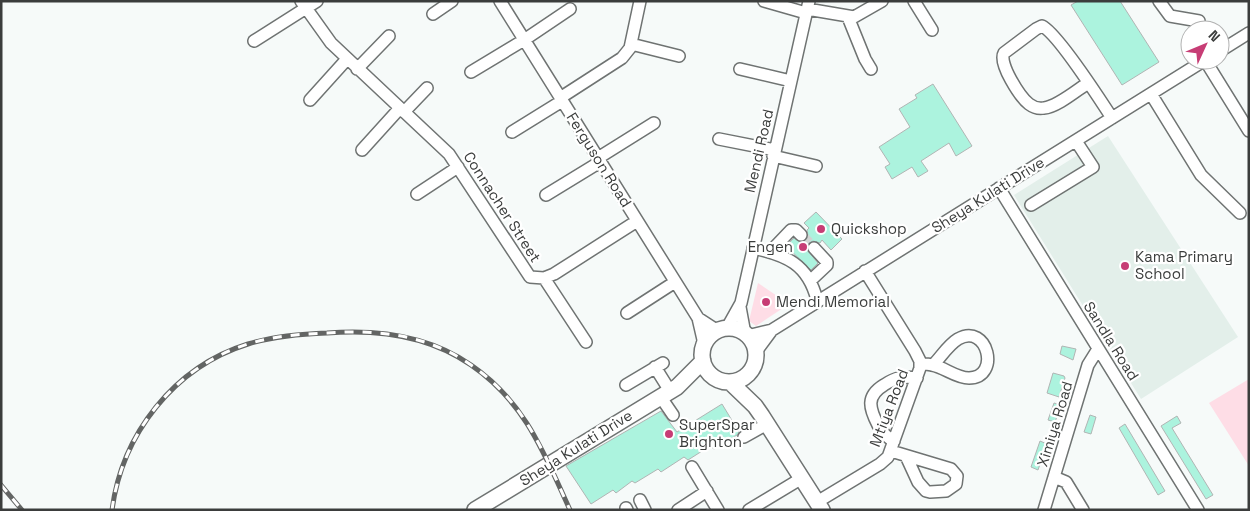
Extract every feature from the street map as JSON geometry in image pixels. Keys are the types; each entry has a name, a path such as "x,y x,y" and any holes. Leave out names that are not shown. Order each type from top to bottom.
{"main road":[{"path":"725,381 741,379 749,373 754,365 756,353 754,345 740,331 723,329 710,336 704,344 702,354 708,372 725,381 755,406 820,506"},
{"name":"Sheya Kulati Drive","path":"475,510 669,391 703,361"},
{"path":"749,373 755,406"},
{"name":"Sheya Kulati Drive","path":"669,391 706,379 725,381"}],"street":[{"path":"254,41 303,5 317,1"},
{"path":"433,14 452,1"},
{"name":"Ferguson Road","path":"500,1 698,318 704,344"},
{"path":"512,132 627,54 631,44 640,1"},
{"path":"764,1 848,17 859,15 882,1"},
{"path":"914,1 932,30"},
{"path":"1158,1 1170,16 1193,20"},
{"name":"Connacher Street","path":"303,5 331,43 449,154 530,277 544,278 554,274 637,221"},
{"name":"Mendi Road","path":"746,335 740,308 807,8"},
{"path":"471,72 570,9"},
{"path":"848,17 871,69"},
{"path":"1088,83 1055,104 1042,109 1037,108 1027,102 1010,77 1003,63 1002,56 1036,29 1042,26 1046,28 1059,43 1088,83 1112,118"},
{"path":"1230,45 1249,33"},
{"path":"358,69 388,36"},
{"path":"631,44 679,56"},
{"path":"310,100 347,59"},
{"path":"740,69 791,81"},
{"name":"Sheya Kulati Drive","path":"756,353 772,330 817,300 1189,70"},
{"path":"1212,70 1245,117 1249,131"},
{"path":"362,150 427,88"},
{"path":"1151,94 1202,175 1240,212"},
{"path":"546,194 654,123"},
{"path":"719,139 816,166"},
{"path":"1032,205 1093,167 1076,141"},
{"path":"417,194 458,167"},
{"name":"Sandla Road","path":"999,188 1198,510"},
{"path":"770,252 791,230 796,230 802,235"},
{"path":"753,248 787,258 794,263 810,281 817,300"},
{"path":"810,281 827,265 827,262 814,248"},
{"name":"Mtiya Road","path":"820,506 888,457 921,364 915,351 865,272"},
{"path":"544,278 586,342"},
{"path":"627,313 676,282"},
{"name":"Mendi Road","path":"723,329 740,308"},
{"name":"Ferguson Road","path":"698,318 723,329"},
{"name":"Sheya Kulati Drive","path":"746,335 772,330"},
{"path":"921,364 933,365 971,378 978,376 984,369 988,359 987,349 980,340 974,337 961,338 955,341 933,365"},
{"name":"Ximiya Road","path":"1044,510 1088,365 1098,349"},
{"path":"626,385 659,365 669,391 673,415"},
{"path":"906,456 893,446 883,433 872,412 872,398 876,390 898,377 917,378"},
{"path":"744,438 767,424"},
{"path":"692,467 718,510"},
{"path":"1054,476 1066,482 1082,510"},
{"path":"749,510 802,478"},
{"path":"678,510 707,491"}],"shaded area":[{"name":"Kama Primary School","path":"1108,136 1238,337 1141,399 1014,195"},
{"path":"758,283 789,304 756,326 749,321"},
{"path":"1249,379 1249,466 1209,403"}],"building":[{"path":"1078,1 1120,1 1159,62 1122,85 1071,5"},
{"path":"933,84 972,146 956,156 949,143 921,161 928,171 918,177 912,167 892,179 885,167 890,164 879,147 910,127 899,109 917,98 915,95"},
{"path":"816,212 842,239 831,250 822,240 820,243 813,241 809,243 807,250 818,263 811,270 786,246 794,238 800,242 807,240 807,230 809,228 804,223"},
{"path":"1062,346 1076,349 1073,360 1060,354"},
{"path":"1053,373 1065,378 1059,397 1047,393"},
{"path":"1054,403 1061,405 1055,422 1048,420"},
{"path":"722,404 739,432 737,435 714,449 710,446 688,460 684,457 661,472 658,469 635,483 632,481 616,493 613,490 591,504 566,466 661,411 677,432"},
{"path":"1090,415 1096,417 1091,434 1084,432"},
{"path":"1177,416 1181,423 1172,428 1213,495 1206,499 1161,426"},
{"path":"1125,424 1165,491 1158,495 1119,428"},
{"path":"1040,441 1047,444 1038,470 1031,467"}],"tunnel":[{"path":"801,235 814,248"}],"railway":[{"path":"112,510 118,482 127,455 140,430 156,407 175,387 197,369 221,355 258,341 277,337 346,332 384,333 420,341 455,355 490,380 506,395 531,430 570,510"},
{"path":"1,485 22,510"}],"place":[{"name":"Quickshop","path":"821,229"},
{"name":"Engen","path":"803,247"},
{"name":"Kama Primary School","path":"1125,266"},
{"name":"Mendi Memorial","path":"766,302"},
{"name":"SuperSpar Brighton","path":"669,434"}]}
